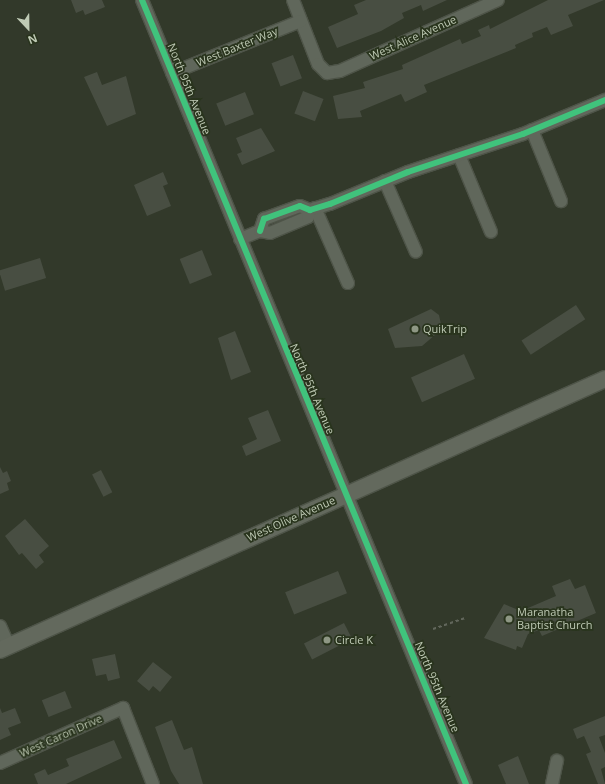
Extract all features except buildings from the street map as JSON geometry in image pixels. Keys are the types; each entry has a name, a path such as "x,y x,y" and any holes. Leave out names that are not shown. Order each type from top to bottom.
{"main road":[{"name":"West Olive Avenue","path":"4,648 605,378"}],"street":[{"name":"North 95th Avenue","path":"142,0 466,784"},
{"path":"293,0 301,21"},
{"name":"West Alice Avenue","path":"301,21 318,64 327,73 340,71 498,0"},
{"name":"West Baxter Way","path":"172,73 301,21"},
{"path":"240,239 260,231 270,233 308,217 313,209 385,181 532,130 605,100"},
{"path":"532,130 561,201"},
{"path":"459,155 491,232"},
{"path":"385,181 416,252"},
{"path":"313,209 348,282"},
{"path":"0,626 4,648"},
{"name":"West Caron Drive","path":"0,763 122,708 153,784"},
{"path":"552,784 557,760"}],"path":[{"path":"433,629 465,618"}],"cycle path":[{"path":"142,0 466,784"},
{"path":"260,231 264,219 300,206 310,210 330,204 408,172 523,134 605,100"}],"place":[{"name":"QuikTrip","path":"415,329"},
{"name":"Maranatha Baptist Church","path":"509,619"},
{"name":"Circle K","path":"327,640"}]}
